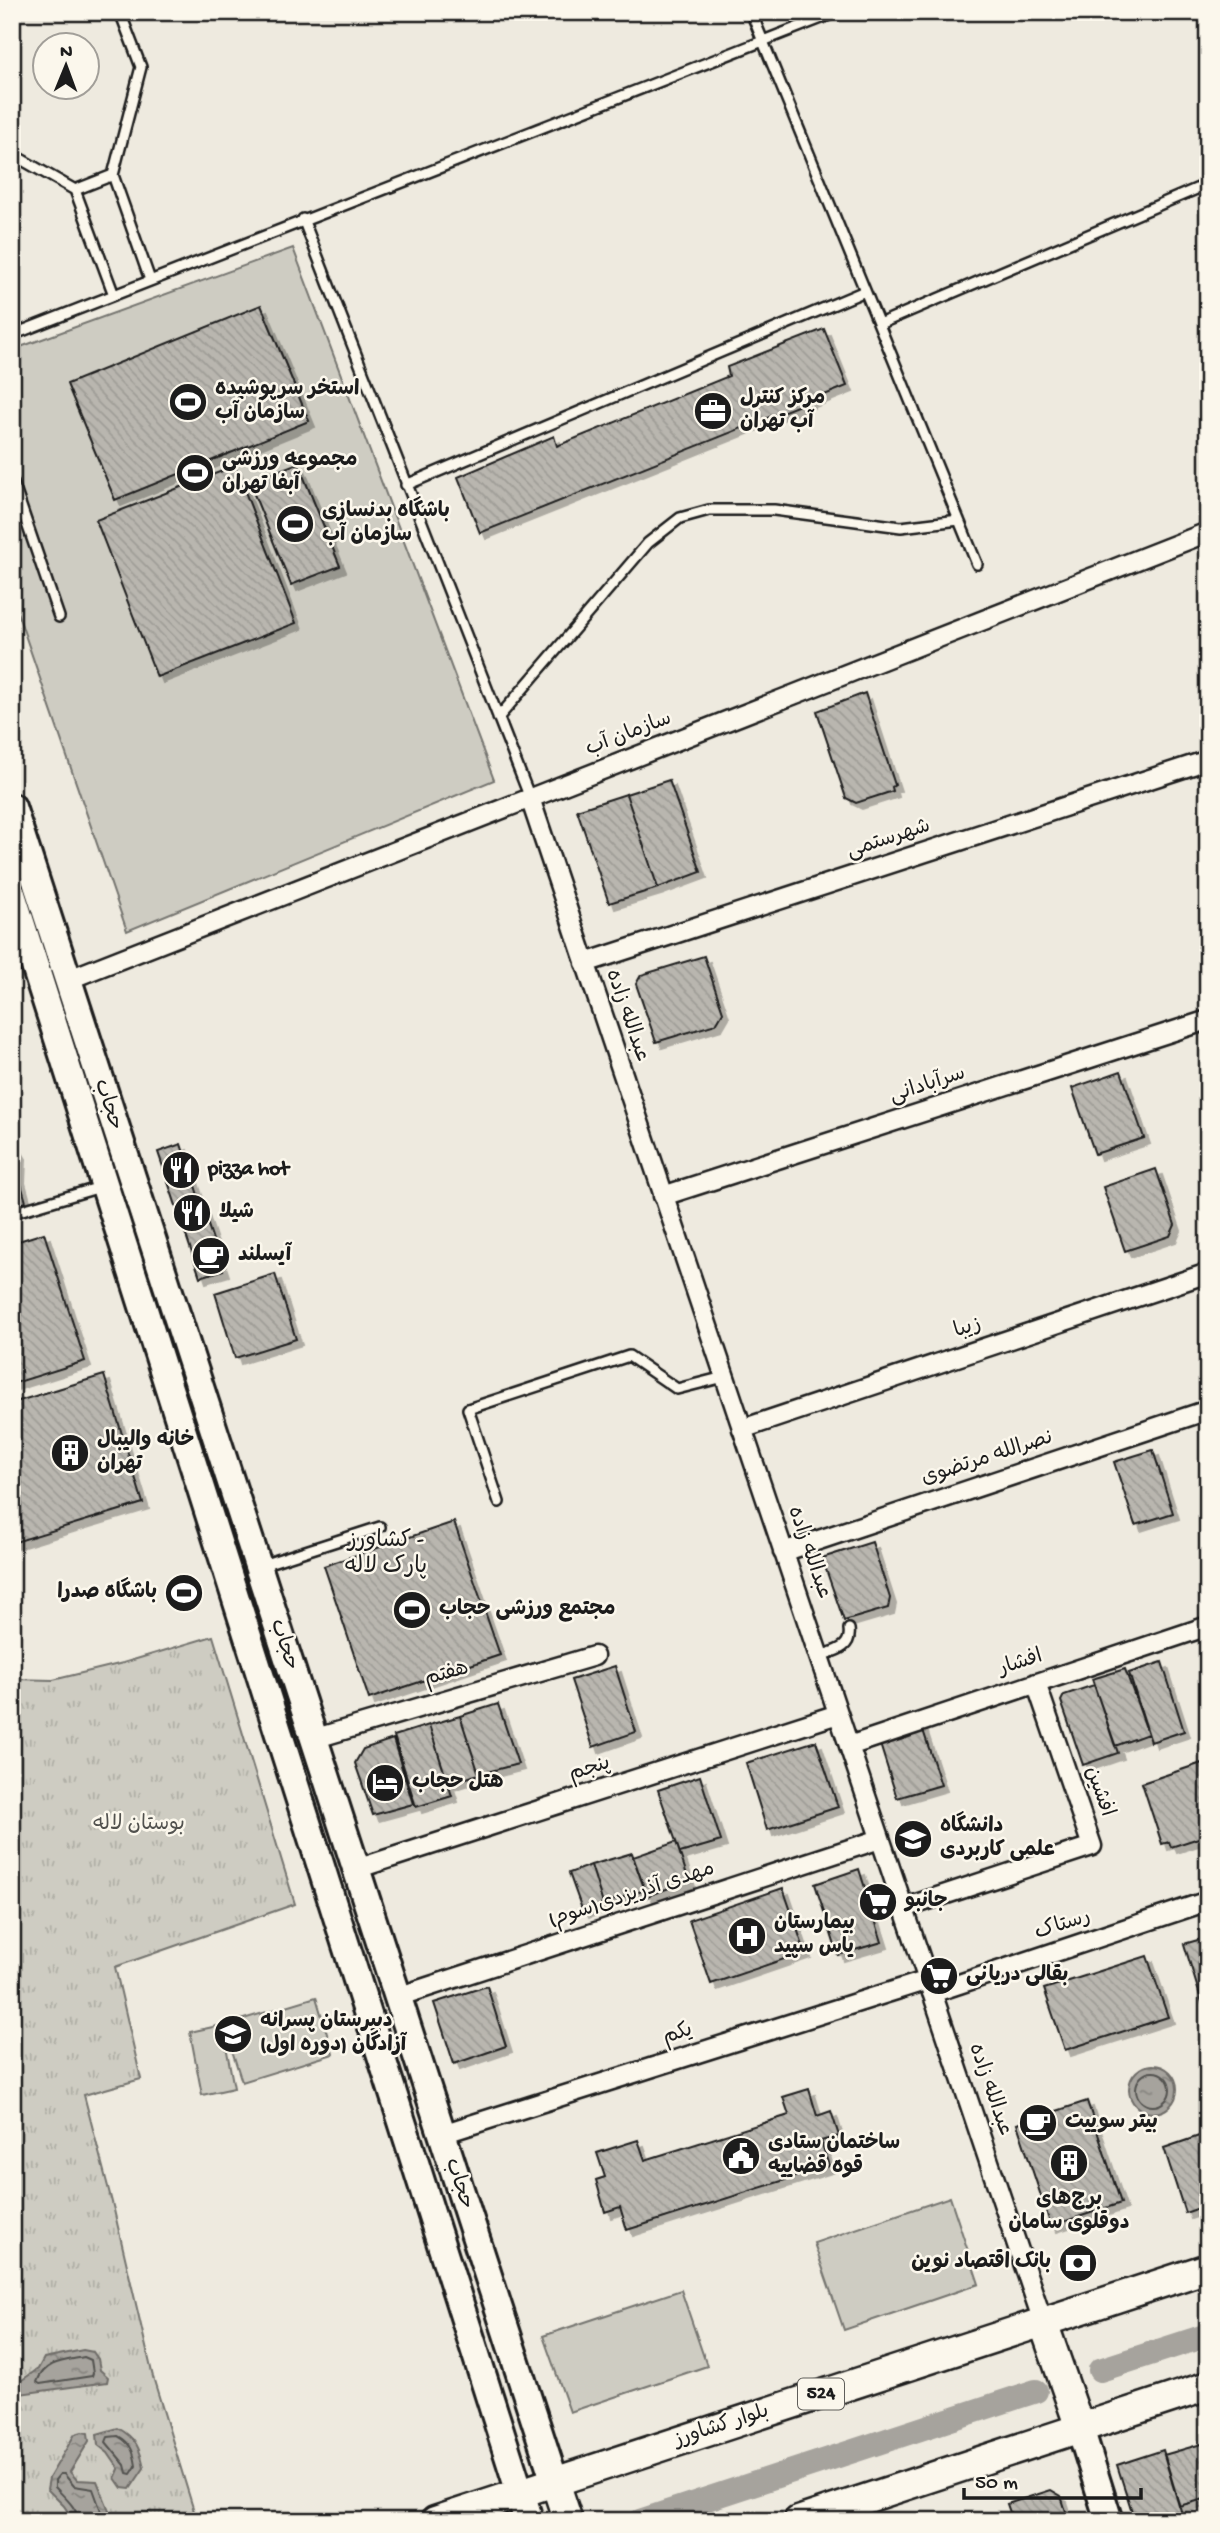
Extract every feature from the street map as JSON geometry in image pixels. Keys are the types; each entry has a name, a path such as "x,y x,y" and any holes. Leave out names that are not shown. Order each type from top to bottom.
{"main road":[{"name":"حجاب","path":"12,807 105,1185 520,2493"},
{"name":"حجاب","path":"12,894 23,961 55,984 257,1566 555,2482"},
{"path":"262,1680 291,1670"},
{"path":"366,2008 397,1997"},
{"path":"410,2145 442,2134"},
{"name":"بلوار کشاورز","path":"435,2521 1208,2268"},
{"path":"1043,2322 1109,2521"},
{"path":"473,2345 507,2335"},
{"path":"798,2521 1208,2386"},
{"path":"555,2482 568,2521"},
{"path":"520,2493 529,2521"}],"street":[{"name":"سازمان آب","path":"55,984 1208,532"},
{"name":"شهرستمی","path":"585,963 1208,760"},
{"name":"عبدالله زاده","path":"530,798 1043,2322"},
{"name":"سرآبادانی","path":"663,1196 1208,1020"},
{"name":"زیبا","path":"742,1429 1208,1273"},
{"name":"نصرالله مرتضوی","path":"783,1552 1208,1410"},
{"name":"افشار","path":"849,1746 1208,1626"},
{"name":"هفتم","path":"313,1738 594,1656"},
{"name":"افشین","path":"904,1908 1092,1846 1036,1683"},
{"name":"پنجم","path":"356,1869 838,1714"},
{"name":"مهدی آذریزدی(سوم)","path":"397,1997 880,1839"},
{"name":"رستاک","path":"930,1986 1208,1901"},
{"name":"یکم","path":"442,2134 930,1986"}],"lane":[{"path":"120,12 141,67 113,175 150,280"},
{"path":"751,12 976,564"},
{"path":"12,335 837,12"},
{"path":"12,154 75,190 114,295"},
{"path":"75,190 113,175"},
{"path":"878,324 1208,184"},
{"path":"303,219 530,798"},
{"path":"406,485 865,291"},
{"path":"12,480 59,617"},
{"path":"498,718 648,542 680,518 709,510 774,510 901,527 959,520"},
{"path":"12,1213 105,1185"},
{"path":"499,1502 468,1409 629,1356 677,1389 724,1377"},
{"path":"257,1566 380,1527"},
{"path":"819,1656 844,1647 849,1641 849,1629"}],"green space":[{"name":"مجموعه ورزشی آبفا تهران","path":"293,248 494,780 127,931 12,597 12,350"},
{"name":"بوستان لاله","path":"213,1636 295,1904 115,1967 141,2079 84,2095 153,2377 197,2521 12,2521 12,1679 53,1680 123,1663"},
{"path":"316,1997 333,2054 242,2082 224,2025"},
{"path":"222,2025 234,2088 202,2095 190,2032"},
{"path":"950,2197 979,2284 844,2330 814,2243"},
{"path":"681,2290 707,2366 570,2412 543,2336"}],"water":[{"path":"1153,2065 1170,2072 1177,2089 1170,2106 1153,2113 1136,2106 1129,2089 1136,2072"},
{"path":"83,2350 93,2352 98,2359 100,2370 108,2377 107,2382 20,2394 16,2384 38,2369 44,2358"},
{"path":"118,2428 136,2444 144,2468 130,2489 122,2488 115,2478 119,2469 108,2453 98,2445 97,2434"},
{"path":"88,2433 89,2441 70,2472 77,2480 97,2481 109,2510 107,2521 74,2521 47,2489 49,2478 75,2434"}],"building":[{"name":"استخر سرپوشیده سازمان آب","path":"261,305 309,421 115,500 67,384"},
{"name":"مرکز کنترل آب تهران","path":"824,329 847,386 480,533 458,477 554,436 557,446 729,376 727,367"},
{"name":"باشگاه بدنسازی سازمان آب","path":"298,463 340,566 291,585 249,482"},
{"path":"235,466 296,623 157,677 96,520"},
{"path":"865,693 895,785 892,787 893,791 856,803 846,798 817,711"},
{"path":"669,780 701,872 658,888 626,794"},
{"path":"626,794 658,888 609,903 577,810"},
{"path":"704,956 723,1012 716,1024 656,1042 636,984 641,975"},
{"path":"1121,1071 1144,1138 1095,1154 1072,1088"},
{"path":"12,1140 20,1153 19,1177 26,1202 12,1207"},
{"path":"181,1144 223,1270 200,1277 158,1152"},
{"path":"1156,1169 1175,1225 1170,1236 1125,1251 1103,1187"},
{"path":"44,1233 85,1361 12,1384 12,1243"},
{"path":"275,1274 296,1339 235,1358 215,1293"},
{"name":"خانه والیبال تهران","path":"104,1375 143,1503 12,1543 12,1403"},
{"path":"1153,1450 1173,1513 1135,1525 1114,1462"},
{"name":"مجتمع ورزشی حجاب","path":"454,1522 500,1655 369,1699 324,1566"},
{"path":"872,1542 890,1598 888,1608 844,1621 822,1558"},
{"path":"1162,1662 1184,1731 1151,1742 1129,1673"},
{"path":"615,1666 636,1732 593,1747 571,1680"},
{"path":"1125,1669 1148,1734 1115,1746 1092,1679"},
{"path":"1094,1685 1118,1753 1083,1765 1061,1701 1064,1695"},
{"path":"498,1704 518,1764 479,1774 460,1716"},
{"path":"460,1716 479,1774 448,1784 429,1725"},
{"path":"429,1725 452,1796 416,1807 394,1736"},
{"path":"922,1727 941,1785 897,1798 879,1741"},
{"name":"هتل حجاب","path":"393,1739 413,1804 373,1815 355,1763 363,1749"},
{"path":"816,1741 838,1807 767,1830 746,1763"},
{"path":"1208,1761 1208,1835 1171,1847 1169,1842 1162,1844 1142,1783"},
{"path":"700,1776 721,1841 680,1853 658,1790"},
{"path":"676,1842 689,1881 647,1896 633,1857"},
{"path":"632,1853 645,1890 603,1904 591,1865"},
{"path":"591,1865 603,1904 583,1912 569,1873"},
{"path":"859,1869 882,1942 838,1955 815,1884"},
{"name":"بیمارستان یاس سپید","path":"783,1888 805,1952 711,1984 689,1920"},
{"path":"1208,1937 1208,2011 1205,2012 1184,1944"},
{"path":"1147,1956 1168,2017 1065,2050 1044,1989"},
{"path":"487,1986 506,2046 454,2064 434,2003"},
{"name":"ساختمان ستادی قوه قضاییه","path":"809,2089 817,2116 831,2111 839,2136 821,2141 829,2166 627,2230 620,2207 605,2212 596,2180 605,2177 597,2153 638,2140 645,2160 789,2115 783,2097"},
{"name":"برج‌های دوقلوی سامان","path":"1087,2101 1121,2203 1051,2226 1017,2124"},
{"path":"1208,2133 1208,2205 1185,2213 1164,2148"},
{"path":"1208,2442 1208,2498 1179,2506 1164,2455"},
{"path":"1163,2450 1184,2521 1135,2521 1117,2465"},
{"path":"1051,2490 1061,2496 1069,2521 1013,2521 1007,2504"}],"waterway":[{"path":"1100,2370 1208,2335"},
{"path":"640,2521 1036,2391"}],"place":[{"name":"استخر سرپوشیده سازمان آب","path":"188,402"},
{"name":"مرکز کنترل آب تهران","path":"713,411"},
{"name":"مجموعه ورزشی آبفا تهران","path":"195,473"},
{"name":"باشگاه بدنسازی سازمان آب","path":"295,524"},
{"name":"pizza hot","path":"181,1170"},
{"name":"شیلا","path":"192,1213"},
{"name":"آیسلند","path":"211,1256"},
{"name":"خانه والیبال تهران","path":"70,1453"},
{"name":"باشگاه صدرا","path":"184,1593"},
{"name":"مجتمع ورزشی حجاب","path":"412,1610"},
{"name":"هتل حجاب","path":"385,1783"},
{"name":"دانشگاه علمی کاربردی","path":"913,1839"},
{"name":"جانبو","path":"878,1902"},
{"name":"بیمارستان یاس سپید","path":"747,1936"},
{"name":"بقالی دریانی","path":"939,1976"},
{"name":"دبيرستان پسرانه آزادگان (دوره اول)","path":"233,2034"},
{"name":"بیتر سوییت","path":"1038,2123"},
{"name":"ساختمان ستادی قوه قضاییه","path":"741,2156"},
{"name":"برج‌های دوقلوی سامان","path":"1069,2163"},
{"name":"بانک اقتصاد نوین","path":"1078,2263"}],"district":[{"name":"کشاورز - پارک لاله","path":"386,1554"}]}
